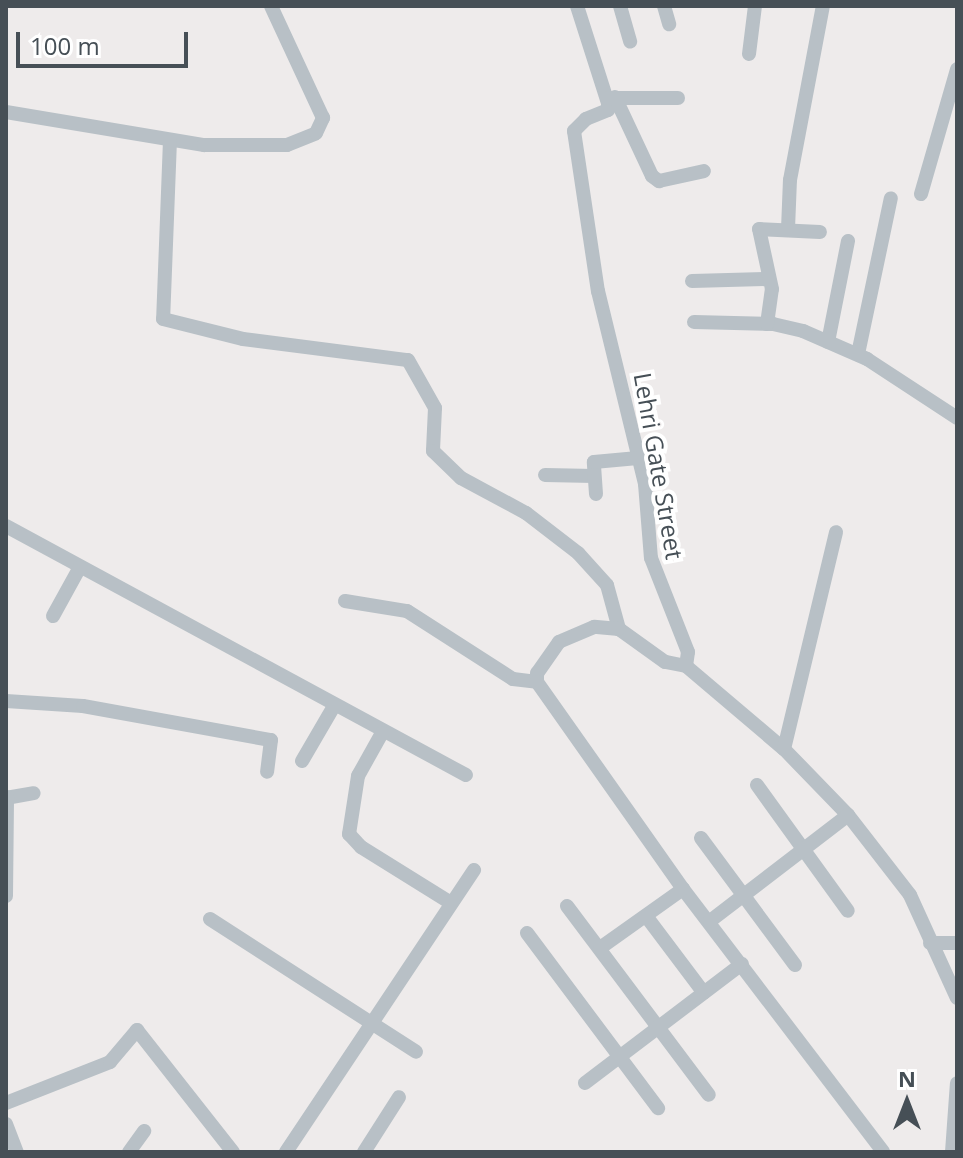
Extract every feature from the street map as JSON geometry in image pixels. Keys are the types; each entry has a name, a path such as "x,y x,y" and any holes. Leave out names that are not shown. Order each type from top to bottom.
{"street":[{"path":"6,112 170,140 274,149 316,133 322,124 321,112 271,6"},
{"path":"577,6 611,98 652,176 659,181 704,171"},
{"path":"620,6 630,42"},
{"path":"664,6 669,24"},
{"path":"749,54 755,6"},
{"path":"788,229 790,180 823,6"},
{"path":"921,194 957,69"},
{"path":"611,98 678,98"},
{"name":"Lehri Gate Street","path":"611,98 608,110 586,119 574,131 598,291 638,458 651,558 688,652 686,666"},
{"path":"170,140 163,319 243,339 408,360 435,408 433,451 461,478 526,513 578,553 607,585 619,629"},
{"path":"858,354 891,198"},
{"path":"767,324 769,279 759,229 820,232"},
{"path":"828,342 848,241"},
{"path":"692,281 769,279"},
{"path":"694,322 767,324 828,342 858,354 957,418"},
{"path":"596,494 594,462 638,458"},
{"path":"545,475 594,476"},
{"path":"6,526 382,733 466,775"},
{"path":"784,749 836,532"},
{"path":"53,616 80,567"},
{"path":"345,601 407,611 513,679 537,682 683,889 883,1152"},
{"path":"537,682 545,658 572,633 594,627 619,629 665,662 686,666 784,749 848,815 910,895 957,998"},
{"path":"6,701 83,706 271,740 267,772"},
{"path":"302,761 334,706"},
{"path":"382,733 358,776 349,834 361,847 451,903"},
{"path":"757,785 848,911"},
{"path":"6,896 6,798 34,793"},
{"path":"710,921 848,815"},
{"path":"701,838 795,965"},
{"path":"286,1152 369,1022 474,870"},
{"path":"600,948 683,889"},
{"path":"567,906 709,1095"},
{"path":"646,916 704,993"},
{"path":"210,919 416,1052"},
{"path":"527,933 658,1108"},
{"path":"930,943 957,943"},
{"path":"585,1083 742,964"},
{"path":"6,1103 110,1062 137,1030 233,1152"},
{"path":"952,1152 957,1083"},
{"path":"364,1152 399,1097"},
{"path":"6,1124 16,1152"},
{"path":"129,1152 144,1131"},
{"path":"6,1145 16,1152"}]}
